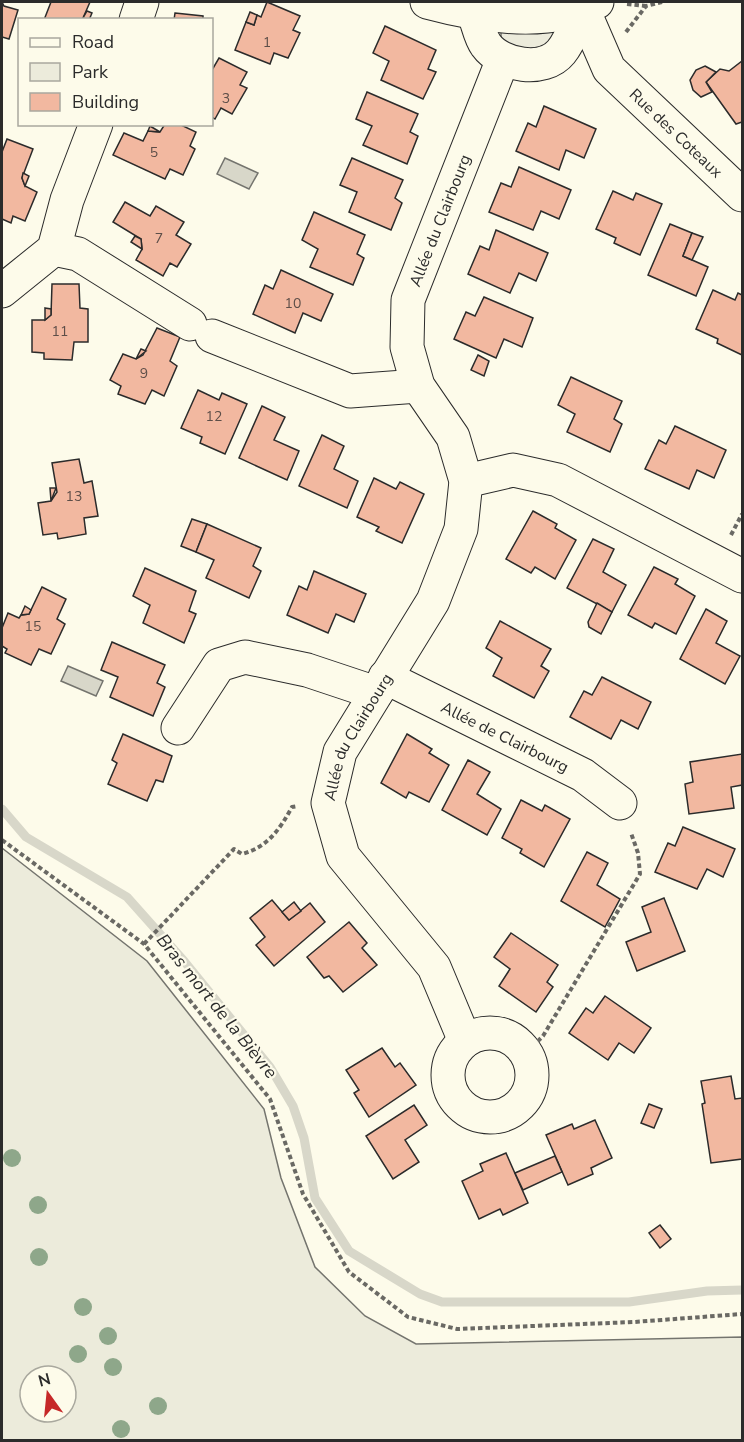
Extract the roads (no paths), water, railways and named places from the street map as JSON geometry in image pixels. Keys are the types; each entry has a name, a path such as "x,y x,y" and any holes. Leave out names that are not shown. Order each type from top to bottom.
{"street":[{"path":"137,18 142,2"},
{"path":"427,2 487,8 533,16 581,4"},
{"path":"547,62 561,53 581,4"},
{"name":"Rue des Coteaux","path":"581,4 609,69 742,195"},
{"path":"487,8 486,46 504,59 523,65 547,62 609,69"},
{"name":"Allée du Clairbourg","path":"465,1041 434,967 343,856 328,802 340,752 433,601 461,529 466,481 453,437 418,387 407,347 408,300 504,59"},
{"path":"2,291 54,249 67,200 95,126"},
{"path":"54,249 78,254 201,330 350,391 418,387"},
{"path":"466,481 513,470 558,480 742,576"},
{"name":"Allée de Clairbourg","path":"178,728 219,665 245,657 380,685 583,774 620,803"},
{"path":"480,1033 499,1033 513,1039 526,1052 533,1071 531,1087 522,1104 506,1115 490,1119 472,1114 456,1102 447,1080 452,1057 465,1041 480,1033"}],"waterway":[{"name":"Bras mort de la Bièvre","path":"2,809 26,837 127,897 184,961 270,1067 293,1106 304,1138 315,1198 349,1251 420,1294 442,1302 629,1302 707,1291 742,1290"}]}
